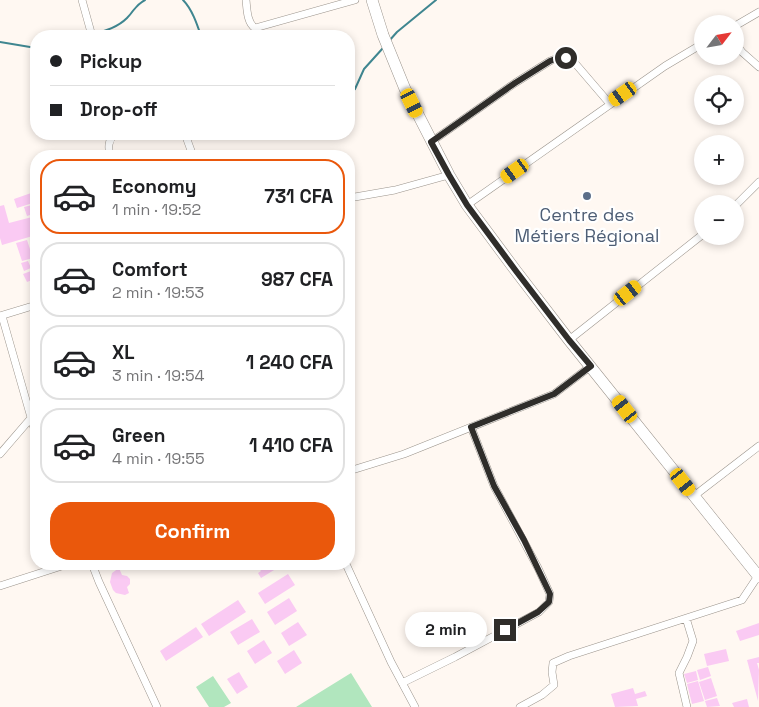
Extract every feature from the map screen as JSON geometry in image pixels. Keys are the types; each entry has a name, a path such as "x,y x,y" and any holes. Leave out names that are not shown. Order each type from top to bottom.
{"main road":[{"path":"372,0 383,35 405,89 431,142 467,205 569,340 759,577"}],"street":[{"path":"82,0 90,30"},
{"path":"246,0 250,22 256,28 355,0"},
{"path":"744,21 759,12"},
{"path":"744,23 749,18"},
{"path":"467,205 665,66 694,49"},
{"path":"744,54 759,67"},
{"path":"431,142 515,83 558,58 566,58 574,62 610,104"},
{"path":"355,197 395,190 449,175"},
{"path":"744,197 759,182"},
{"path":"569,340 694,241"},
{"path":"30,307 1,316 30,411"},
{"path":"355,469 404,454 554,394 591,366"},
{"path":"0,454 30,420"},
{"path":"402,683 538,612 549,602 550,594 494,486 471,427"},
{"path":"694,496 759,446"},
{"path":"0,586 49,570"},
{"path":"94,570 157,707"},
{"path":"349,570 391,662 415,707"},
{"path":"520,707 554,686 553,663 569,656 742,600 759,577"},
{"path":"686,618 693,641 679,673 687,707"}],"green space":[{"path":"351,673 372,707 296,707"},
{"path":"213,676 231,703 224,707 209,707 196,687"}],"building":[{"path":"30,193 30,204 17,208 14,199"},
{"path":"4,205 9,223 30,218 30,237 2,245 0,238 0,206"},
{"path":"30,206 30,215 27,216 24,207"},
{"path":"27,240 30,249 30,259 22,261 16,243"},
{"path":"28,261 30,268 24,271 21,263"},
{"path":"30,271 30,281 27,282 23,274"},
{"path":"120,570 122,575 130,579 130,584 127,587 129,593 125,595 116,593 113,590 110,582 112,573"},
{"path":"274,570 261,578 258,573"},
{"path":"288,574 295,585 265,604 258,593"},
{"path":"289,598 297,611 275,625 267,612"},
{"path":"238,600 246,612 209,636 201,624"},
{"path":"252,619 260,632 238,645 230,632"},
{"path":"298,622 307,635 289,646 281,633"},
{"path":"759,623 759,635 740,641 736,631"},
{"path":"196,627 203,637 166,661 160,651"},
{"path":"264,640 272,653 255,664 247,651"},
{"path":"726,649 729,661 707,666 704,654"},
{"path":"294,650 302,663 285,674 277,661"},
{"path":"759,657 759,663 757,663 759,670 758,701 747,660"},
{"path":"708,667 711,676 700,680 697,670"},
{"path":"696,671 698,680 687,683 684,674"},
{"path":"239,672 248,687 237,694 227,679"},
{"path":"711,678 717,696 705,700 699,682"},
{"path":"698,681 704,701 692,704 687,684"},
{"path":"633,688 635,694 645,691 647,696 636,699 638,706 615,707 611,694"},
{"path":"717,698 720,706 707,707 705,701"},
{"path":"747,699 749,707 734,707 732,703"}],"waterway":[{"path":"107,30 120,24 145,0"},
{"path":"183,0 192,12 199,30"},
{"path":"389,41 397,32 436,0"},
{"path":"0,42 30,47"},
{"path":"355,89 364,69 383,48"}],"place":[{"name":"Centre des Métiers Régional","path":"587,196"}],"route":[{"path":"505,630 538,612 549,602 550,594 524,540 494,486 471,427 554,394 591,366 569,340 467,205 431,142 515,83 550,61 566,58"}]}
